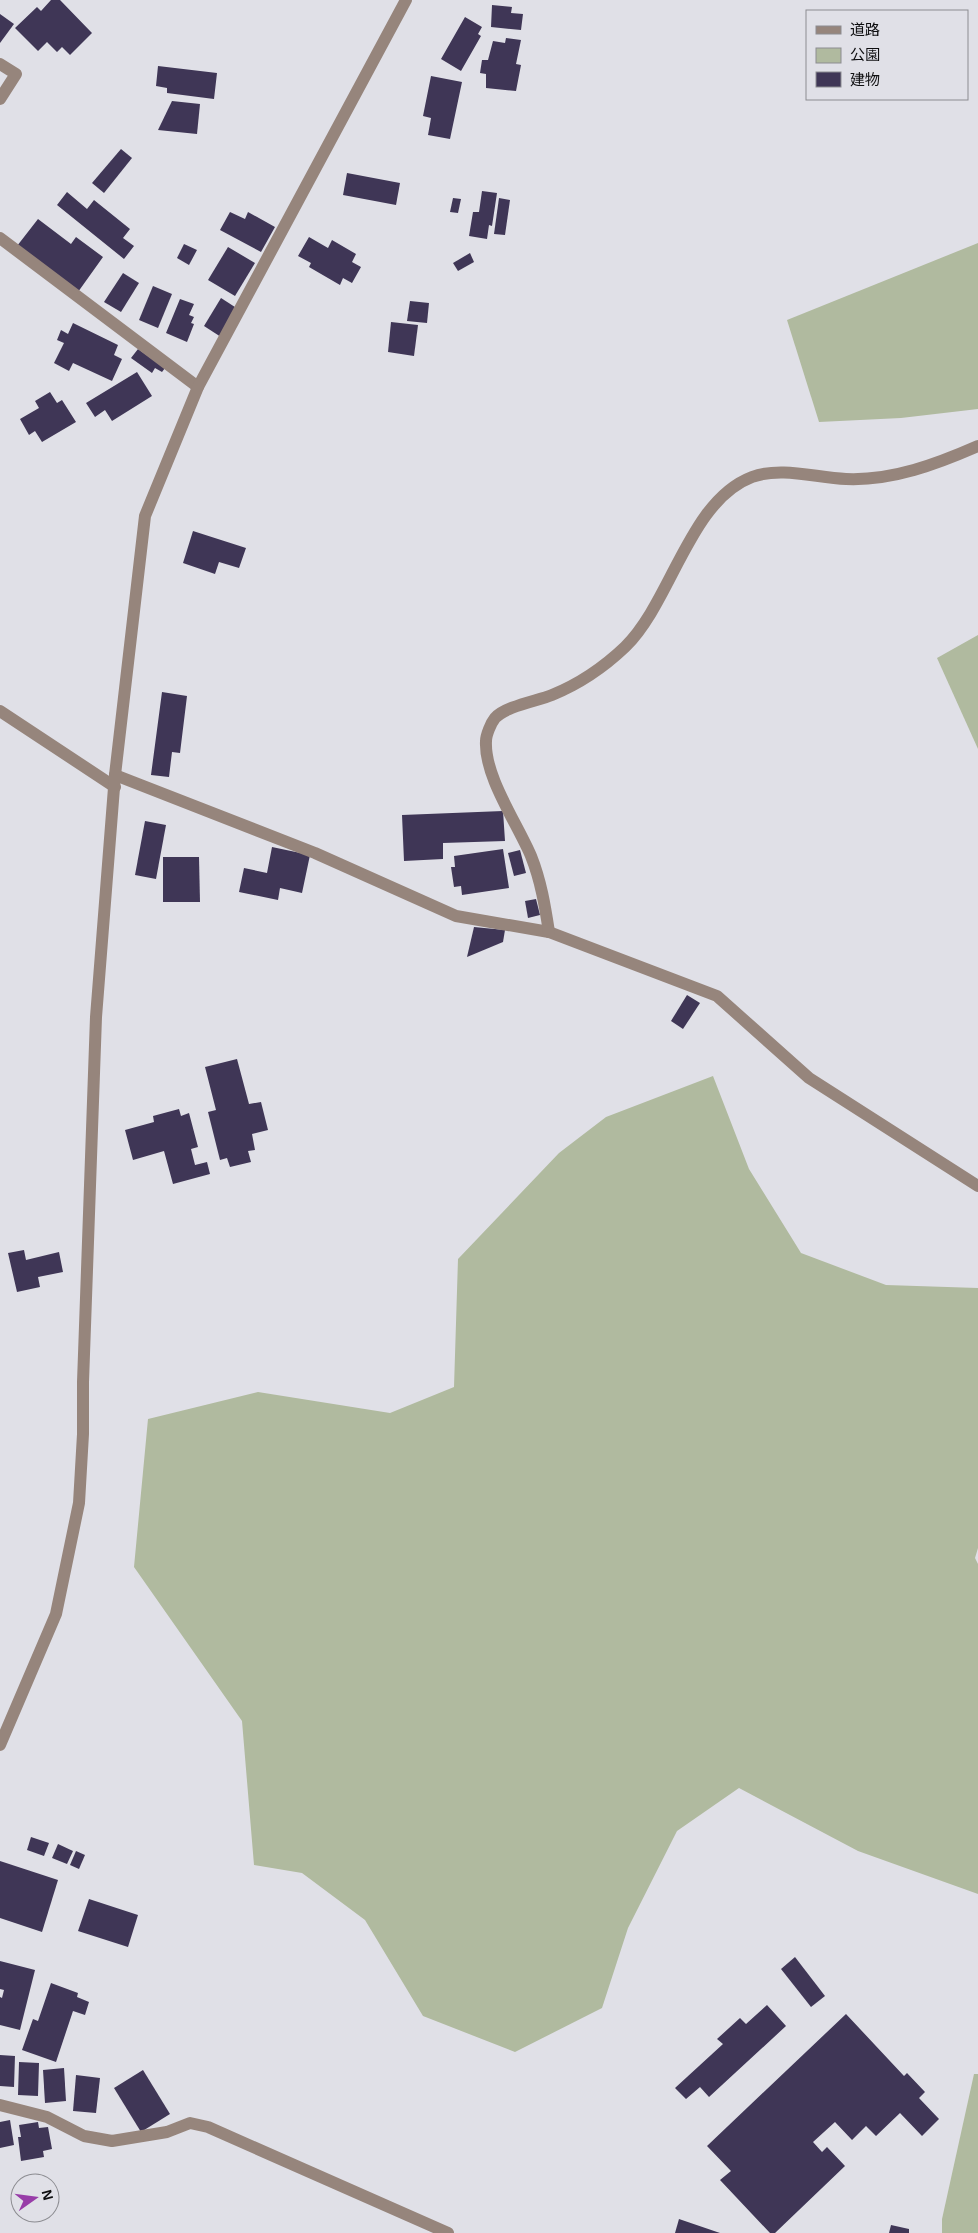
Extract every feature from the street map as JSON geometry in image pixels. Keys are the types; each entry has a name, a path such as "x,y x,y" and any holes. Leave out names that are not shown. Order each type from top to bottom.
{"street":[{"path":"0,1745 56,1614 79,1504 83,1434 83,1382 96,1017 115,781 145,516 198,387 406,0"},
{"path":"0,64 16,74 0,99"},
{"path":"0,238 198,387"},
{"path":"549,932 542,891 531,858 491,776 486,739 496,718 514,708 553,694 593,673 625,646 647,620 705,516 728,490 753,477 785,472 847,479 873,478 936,464 978,446"},
{"path":"0,711 115,781 315,852 456,916 549,932 717,996 809,1078 978,1186"},
{"path":"0,2104 47,2117 84,2136 112,2140 167,2132 190,2123 208,2127 448,2233"}],"green space":[{"path":"978,243 978,409 901,418 819,422 787,320"},
{"path":"978,635 978,749 937,658"},
{"path":"713,1076 749,1169 801,1253 886,1285 978,1288 978,1548 975,1558 978,1564 978,1894 858,1851 739,1788 677,1831 628,1928 602,2008 515,2052 423,2016 365,1920 302,1873 254,1865 242,1721 134,1567 148,1419 258,1392 390,1413 454,1387 458,1259 559,1153 606,1117"},
{"path":"974,2074 978,2074 978,2233 942,2233 942,2219"}],"building":[{"path":"51,0 60,0 92,33 70,55 62,47 57,52 47,42 38,51 15,28 37,7 41,11"},
{"path":"492,5 512,7 511,13 523,14 521,30 491,27"},
{"path":"0,14 14,24 0,43"},
{"path":"465,17 482,27 478,34 481,36 461,71 441,59"},
{"path":"506,38 521,40 516,64 521,65 516,91 486,88 486,74 480,73 482,60 488,60 493,41 505,43"},
{"path":"158,66 217,73 214,99 167,93 167,88 156,86"},
{"path":"431,76 462,82 450,139 428,135 431,118 423,116"},
{"path":"172,101 200,104 197,134 158,130"},
{"path":"121,149 132,158 104,193 92,183"},
{"path":"347,173 400,183 396,205 343,195"},
{"path":"482,191 497,193 492,226 489,225 487,239 469,236 473,212 479,212"},
{"path":"67,192 87,209 94,200 130,229 123,238 134,246 124,259 57,205"},
{"path":"453,198 461,199 458,213 450,212"},
{"path":"499,198 510,200 505,235 494,234"},
{"path":"230,212 245,219 248,212 275,227 261,252 220,230"},
{"path":"38,219 71,244 76,237 103,257 78,292 17,246"},
{"path":"309,237 328,248 332,240 356,254 352,262 361,267 352,283 343,278 340,285 309,267 311,263 298,256"},
{"path":"184,244 197,250 189,265 177,258"},
{"path":"228,247 255,263 235,296 208,280"},
{"path":"470,253 474,262 458,271 453,263"},
{"path":"123,273 139,283 121,312 104,302"},
{"path":"153,286 172,294 158,328 139,320"},
{"path":"221,298 238,309 221,337 204,326"},
{"path":"180,299 194,304 189,315 194,317 191,323 194,324 187,342 166,333"},
{"path":"410,301 429,303 427,323 407,321"},
{"path":"391,322 418,325 414,356 388,352"},
{"path":"73,323 118,345 114,355 122,359 112,381 73,363 69,371 54,363 64,343 57,340 61,330 68,334"},
{"path":"138,349 165,368 162,372 155,368 152,373 131,358"},
{"path":"137,372 152,396 112,421 105,410 95,417 86,403"},
{"path":"50,392 57,403 62,400 76,422 42,442 35,431 29,435 20,419 39,408 35,401"},
{"path":"193,531 246,548 239,568 219,562 215,574 183,563"},
{"path":"162,692 187,696 180,753 172,752 169,777 151,775"},
{"path":"503,811 505,841 443,843 443,859 404,861 402,815"},
{"path":"145,821 166,825 156,879 135,875"},
{"path":"272,847 310,855 302,893 280,888 278,900 239,892 244,868 267,873"},
{"path":"503,849 509,888 462,895 461,886 454,887 451,867 455,867 454,856"},
{"path":"520,850 526,873 514,876 508,853"},
{"path":"163,857 199,857 200,902 163,902"},
{"path":"536,899 540,915 528,918 525,901"},
{"path":"474,927 505,930 503,942 467,957"},
{"path":"687,995 700,1003 683,1029 671,1021"},
{"path":"237,1059 249,1104 261,1102 268,1130 252,1134 255,1150 248,1151 251,1162 230,1167 227,1158 220,1160 208,1112 216,1110 205,1067"},
{"path":"179,1109 181,1116 189,1113 198,1147 191,1149 195,1165 207,1162 210,1174 173,1184 164,1151 133,1160 125,1130 154,1122 153,1116"},
{"path":"24,1250 26,1260 59,1252 63,1272 38,1277 40,1287 17,1292 8,1253"},
{"path":"31,1837 49,1843 44,1856 27,1850"},
{"path":"58,1844 73,1851 67,1864 52,1858"},
{"path":"76,1851 85,1855 79,1869 70,1865"},
{"path":"0,1861 58,1880 42,1932 0,1918"},
{"path":"89,1899 138,1915 128,1947 78,1931"},
{"path":"795,1957 825,1996 811,2007 781,1969"},
{"path":"0,1961 35,1970 20,2030 0,2025 0,1997 2,1998 4,1990 0,1989"},
{"path":"51,1983 78,1993 77,1997 89,2002 85,2015 73,2011 56,2062 22,2050 33,2019 38,2021"},
{"path":"767,2005 786,2026 709,2097 700,2087 686,2099 675,2088 723,2044 717,2039 740,2018 746,2024"},
{"path":"846,2014 904,2076 907,2073 925,2092 919,2098 939,2119 922,2136 900,2113 876,2136 866,2126 852,2140 835,2122 813,2142 822,2152 827,2147 845,2166 775,2233 770,2233 720,2180 731,2171 707,2146"},
{"path":"0,2055 15,2056 14,2087 0,2086"},
{"path":"19,2062 39,2063 38,2096 18,2095"},
{"path":"64,2068 66,2101 45,2103 43,2070"},
{"path":"143,2070 170,2114 141,2132 114,2088"},
{"path":"76,2075 100,2078 96,2113 73,2111"},
{"path":"10,2120 14,2145 0,2148 0,2122"},
{"path":"38,2122 39,2128 48,2127 52,2149 43,2151 44,2157 21,2161 18,2137 21,2137 19,2125"},
{"path":"679,2219 720,2233 675,2233"},
{"path":"891,2225 909,2229 909,2233 889,2233"}]}
